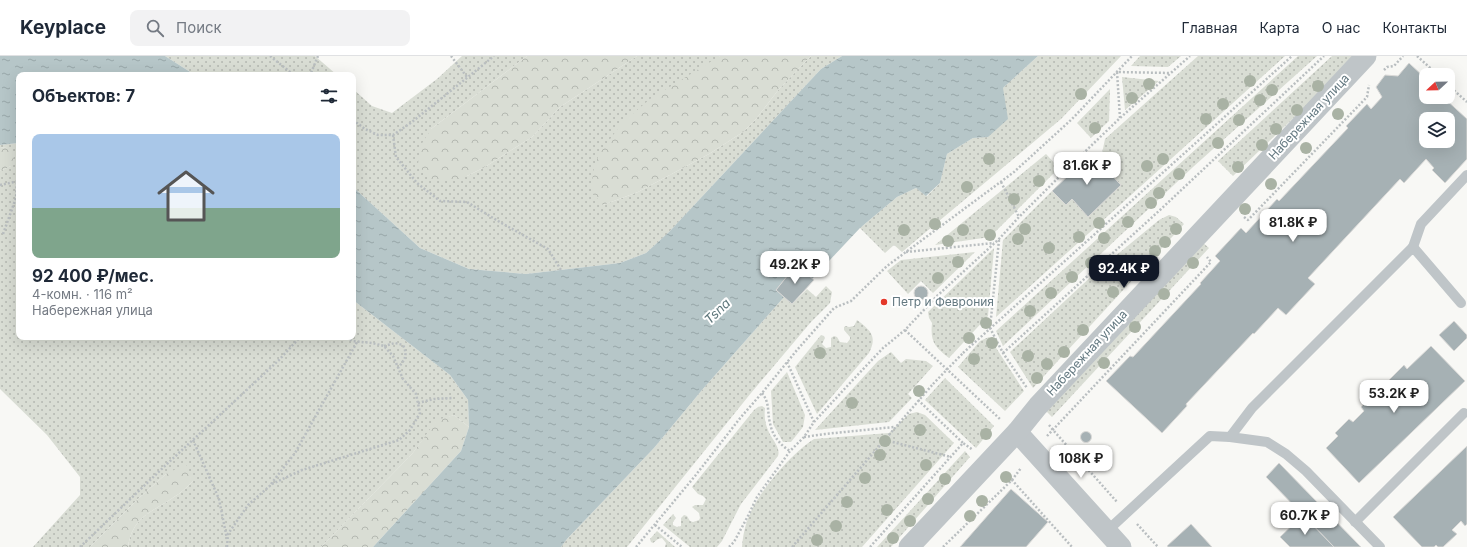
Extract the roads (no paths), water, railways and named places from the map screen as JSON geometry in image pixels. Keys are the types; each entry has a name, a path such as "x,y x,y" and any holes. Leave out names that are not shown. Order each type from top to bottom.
{"street":[{"name":"Набережная улица","path":"909,547 1017,432 1038,406 1366,56"},
{"path":"1017,432 1121,547"}],"lane":[{"path":"1230,437 1252,408 1413,247 1421,224 1467,175"},
{"path":"1413,247 1461,303"},
{"path":"1355,522 1464,413"},
{"path":"1107,531 1210,436 1230,437 1267,442 1286,454 1306,471 1380,547"}],"water":[{"path":"0,56 165,56 190,72 16,72 16,143 0,145"},
{"name":"Tsna","path":"842,56 1038,56 1003,88 1008,119 988,137 973,138 947,154 940,183 926,196 916,188 897,197 860,228 812,279 796,265 776,290 784,297 702,390 654,448 561,547 373,547 461,451 469,427 468,400 450,375 356,302 356,190 420,248 469,269 526,274 620,263 646,253 669,232 821,69"}],"place":[{"name":"Петр и Феврония","path":"884,302"}]}
